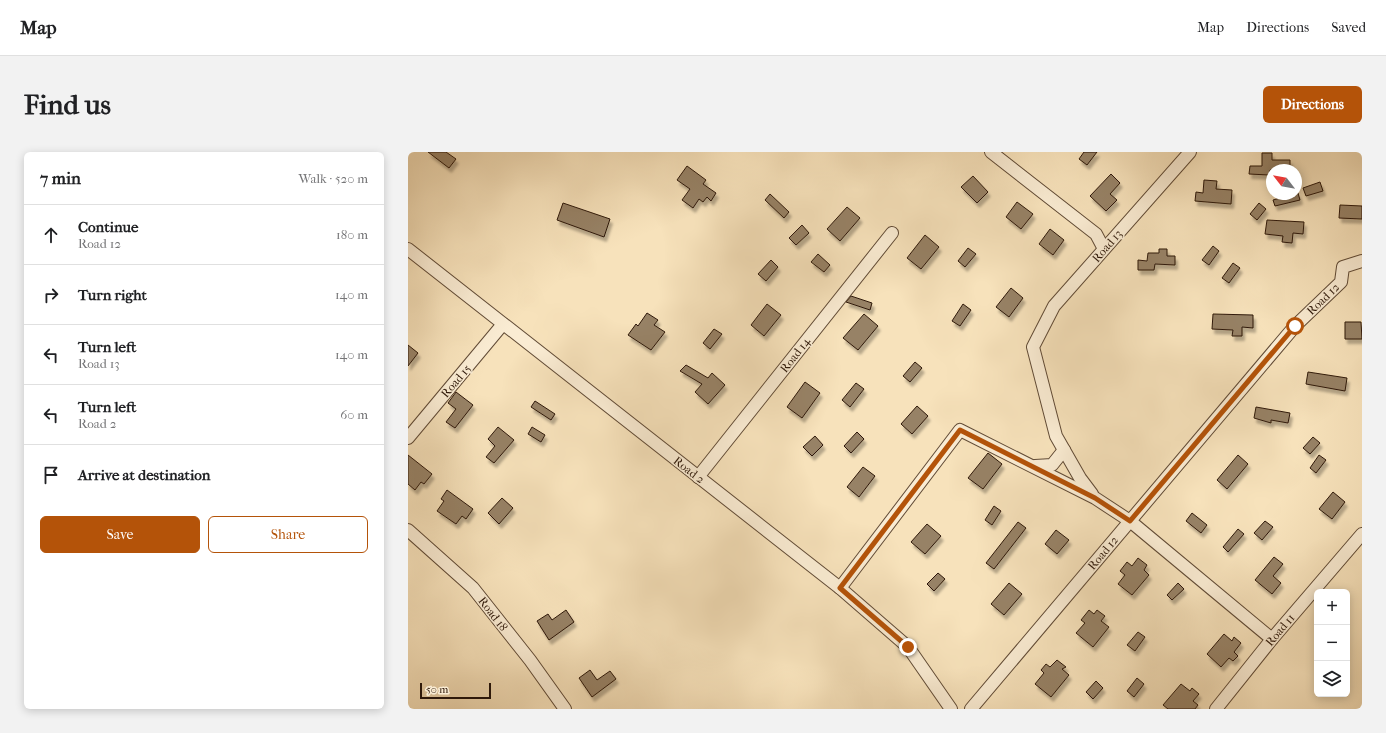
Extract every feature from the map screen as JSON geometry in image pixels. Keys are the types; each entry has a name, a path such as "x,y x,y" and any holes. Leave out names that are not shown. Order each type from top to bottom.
{"street":[{"path":"991,152 1096,234 1104,248"},
{"name":"Road 13","path":"1064,450 1056,436 1033,346 1054,306 1190,152"},
{"name":"Road 14","path":"698,478 892,233"},
{"name":"Road 2","path":"408,249 840,588 908,647 951,709"},
{"name":"Road 12","path":"971,709 1295,326 1341,282 1343,267 1362,261"},
{"name":"Road 15","path":"408,438 503,324"},
{"path":"840,588 960,430 1035,466 1095,498 1130,521 1272,639"},
{"path":"1035,466 1052,464 1064,450 1080,478 1095,498"},
{"name":"Road 18","path":"408,530 473,588 530,660 565,709"},
{"name":"Road 11","path":"1216,709 1272,639 1362,534"}],"building":[{"path":"428,152 446,152 456,159 449,168"},
{"path":"1084,152 1097,152 1087,165 1079,159"},
{"path":"1262,153 1272,153 1272,160 1290,160 1290,164 1266,164 1266,175 1249,174 1250,166 1262,166"},
{"path":"687,166 706,180 703,184 716,193 711,201 707,197 703,202 699,199 693,208 682,200 690,189 677,180"},
{"path":"1111,174 1120,183 1110,194 1117,200 1106,211 1090,196"},
{"path":"973,176 988,192 977,203 961,187"},
{"path":"1204,180 1217,181 1216,189 1232,190 1231,204 1195,201 1196,192 1203,193"},
{"path":"1320,182 1323,191 1306,196 1303,188"},
{"path":"770,194 789,212 784,218 765,200"},
{"path":"1273,200 1300,200 1275,206"},
{"path":"1017,202 1033,214 1021,229 1006,217"},
{"path":"563,203 610,219 604,237 557,220"},
{"path":"1259,203 1266,209 1257,220 1250,214"},
{"path":"1340,205 1362,206 1362,219 1339,218"},
{"path":"847,207 860,218 840,241 827,229"},
{"path":"1267,220 1304,222 1303,234 1293,233 1292,243 1282,242 1283,236 1265,234"},
{"path":"802,225 809,233 796,245 789,238"},
{"path":"1050,229 1064,240 1053,255 1039,244"},
{"path":"925,235 939,247 921,269 907,258"},
{"path":"1213,246 1219,251 1209,265 1202,260"},
{"path":"968,248 976,254 965,267 958,261"},
{"path":"1159,249 1167,249 1167,256 1175,256 1175,265 1155,264 1154,270 1138,270 1138,260 1147,261 1148,253 1159,253"},
{"path":"818,254 830,265 824,272 811,262"},
{"path":"771,260 778,267 766,281 758,274"},
{"path":"1233,263 1240,268 1229,283 1222,278"},
{"path":"1011,288 1023,298 1009,317 996,307"},
{"path":"851,296 872,303 870,310 846,302"},
{"path":"767,304 781,315 764,336 751,325"},
{"path":"963,304 971,310 960,326 952,321"},
{"path":"647,313 658,320 654,325 665,332 651,350 628,335 636,324 638,326"},
{"path":"864,314 878,326 858,350 843,338"},
{"path":"1213,314 1253,315 1253,328 1242,327 1242,336 1232,336 1233,330 1212,329"},
{"path":"1345,322 1361,322 1362,339 1345,339"},
{"path":"714,329 722,334 710,349 703,343"},
{"path":"408,345 418,353 408,366"},
{"path":"915,362 922,368 910,382 903,376"},
{"path":"686,365 708,378 712,373 725,385 708,404 695,392 702,384 680,371"},
{"path":"1308,372 1347,378 1345,391 1306,384"},
{"path":"805,382 820,393 802,418 787,407"},
{"path":"856,383 864,389 850,407 842,400"},
{"path":"456,392 473,405 455,428 446,422 456,409 448,403"},
{"path":"535,401 555,414 551,420 531,407"},
{"path":"917,406 928,416 912,434 901,424"},
{"path":"1256,407 1290,413 1288,423 1271,420 1271,423 1254,418"},
{"path":"498,427 514,440 494,463 486,457 495,446 488,439"},
{"path":"532,427 545,435 541,442 528,434"},
{"path":"857,432 864,439 851,453 844,446"},
{"path":"815,436 823,445 812,456 803,447"},
{"path":"1313,437 1320,443 1310,454 1303,448"},
{"path":"988,453 1002,464 983,489 968,478"},
{"path":"408,455 432,474 424,484 421,482 415,490 408,484"},
{"path":"1238,455 1248,464 1227,489 1217,480"},
{"path":"1319,455 1326,460 1316,473 1310,468"},
{"path":"863,467 875,476 859,497 847,487"},
{"path":"447,490 473,509 466,519 462,516 456,524 437,511 444,501 441,499"},
{"path":"1333,492 1345,502 1332,519 1319,509"},
{"path":"502,498 513,508 499,524 488,513"},
{"path":"994,506 1001,511 992,525 985,520"},
{"path":"1192,513 1207,525 1201,533 1186,521"},
{"path":"1265,521 1273,527 1262,540 1254,533"},
{"path":"1018,522 1026,528 994,569 986,563"},
{"path":"927,524 941,536 925,554 911,542"},
{"path":"1238,529 1244,534 1228,552 1223,547"},
{"path":"1056,530 1069,540 1057,554 1045,544"},
{"path":"1274,557 1283,564 1273,576 1281,583 1272,594 1255,580"},
{"path":"1138,558 1147,565 1144,570 1149,575 1132,595 1118,584 1125,575 1120,571 1127,562 1132,566"},
{"path":"938,573 945,579 934,591 927,584"},
{"path":"1009,583 1022,594 1004,615 991,604"},
{"path":"1178,583 1184,589 1172,600 1167,595"},
{"path":"566,610 574,622 549,640 537,621 548,614 552,620"},
{"path":"1089,610 1094,614 1097,610 1105,616 1101,621 1109,627 1093,647 1076,633 1085,623 1081,620"},
{"path":"1138,632 1145,637 1135,651 1127,645"},
{"path":"1224,634 1232,641 1234,637 1241,643 1234,652 1238,656 1233,661 1229,658 1221,667 1207,654"},
{"path":"1057,660 1066,667 1062,669 1069,675 1051,697 1035,684 1044,673 1041,670 1046,664 1050,667"},
{"path":"590,670 597,680 610,671 616,679 592,697 579,678"},
{"path":"1137,678 1144,684 1134,697 1127,691"},
{"path":"1096,681 1103,688 1093,699 1086,692"},
{"path":"1181,684 1190,691 1192,688 1199,694 1193,701 1198,705 1195,709 1168,709 1163,705"}],"route":[{"path":"908,647 840,588 960,430 1035,466 1095,498 1130,521 1295,326"}]}
